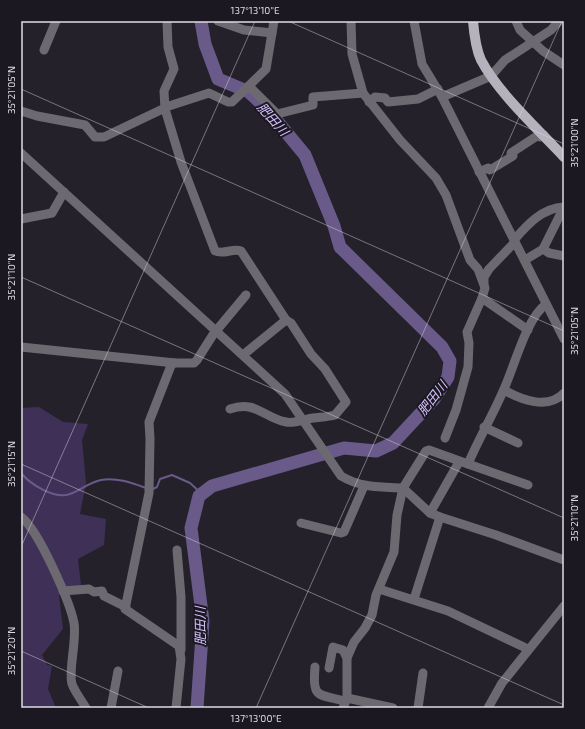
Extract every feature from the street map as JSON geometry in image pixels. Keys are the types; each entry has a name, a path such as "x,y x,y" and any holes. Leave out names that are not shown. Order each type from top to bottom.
{"main road":[{"path":"473,21 476,44 481,59 491,76 564,157"}],"street":[{"path":"44,50 56,21"},
{"path":"167,21 168,47 174,69 164,91 165,109 181,162 215,251 220,254 238,250 242,251 286,320 291,323 311,354 325,369 346,402 335,415 304,419 293,423 286,422 250,406 230,409"},
{"path":"218,21 244,30 272,33"},
{"path":"21,111 37,116 85,125 95,137 104,137 165,109 209,93 228,102 232,102 266,69 274,21"},
{"path":"351,21 352,54 363,93 400,140 436,178 446,195 470,260 478,269 484,284"},
{"path":"414,21 422,64 440,93 564,340"},
{"path":"516,21 520,30 534,41 543,51 564,65"},
{"path":"369,102 376,97 385,98 388,102 418,99 491,76 505,60 551,30 559,21"},
{"path":"249,86 277,114 313,105 313,97 363,93"},
{"path":"479,172 488,168 490,170 496,168 513,156 511,153 537,136 540,137 544,135"},
{"path":"21,153 285,394 304,419 311,432 341,476 352,483 364,486 403,488 430,513 440,518 489,532 564,560"},
{"path":"21,219 52,214 64,192"},
{"path":"445,438 456,410 468,367 469,343 467,332 482,298 485,288 484,277 528,223 555,208 564,207"},
{"path":"525,260 543,249 564,207"},
{"path":"543,249 549,253 564,256"},
{"path":"21,347 175,363 194,363 216,330 246,295"},
{"path":"482,298 528,330"},
{"path":"430,513 464,463 484,427 504,390 533,319 546,304"},
{"path":"243,355 286,320"},
{"path":"126,607 149,493 149,422 172,363 175,363"},
{"path":"504,390 531,402 551,400 560,397 564,393"},
{"path":"484,427 518,443"},
{"path":"345,702 347,658 354,642 366,628 372,615 379,589 394,552 397,515 403,488 426,451 429,450 528,485"},
{"path":"301,523 341,533 344,532 364,486"},
{"path":"21,517 41,544 74,622 76,639 72,684 86,708"},
{"path":"414,599 440,518"},
{"path":"176,708 181,651 181,596 177,550"},
{"path":"62,591 89,588 94,592 102,591 104,596 126,607 129,613 174,641 181,651"},
{"path":"379,589 448,611 528,649"},
{"path":"490,707 502,684 528,649 564,606"},
{"path":"329,668 333,647 343,650 347,658"},
{"path":"315,667 313,684 317,692 323,696 345,702 393,708"},
{"path":"111,708 118,671"},
{"path":"418,708 423,673"}],"shaded area":[{"path":"39,407 63,422 88,424 82,440 86,483 80,514 106,519 104,545 78,559 81,585 59,595 63,629 42,655 47,665 52,666 48,689 56,708 21,708 21,408"}],"waterway":[{"name":"肥田川","path":"197,708 203,621 191,528 199,496 212,486 344,448 376,451 393,443 434,399 448,377 450,361 442,347 340,247 334,226 305,155 267,109 249,92 218,79 205,44 201,21"},
{"path":"21,473 30,482 43,490 57,495 70,494 93,482 107,479 124,481 146,488"},
{"path":"153,489 157,487 160,479 172,475 190,483 202,494"}]}
